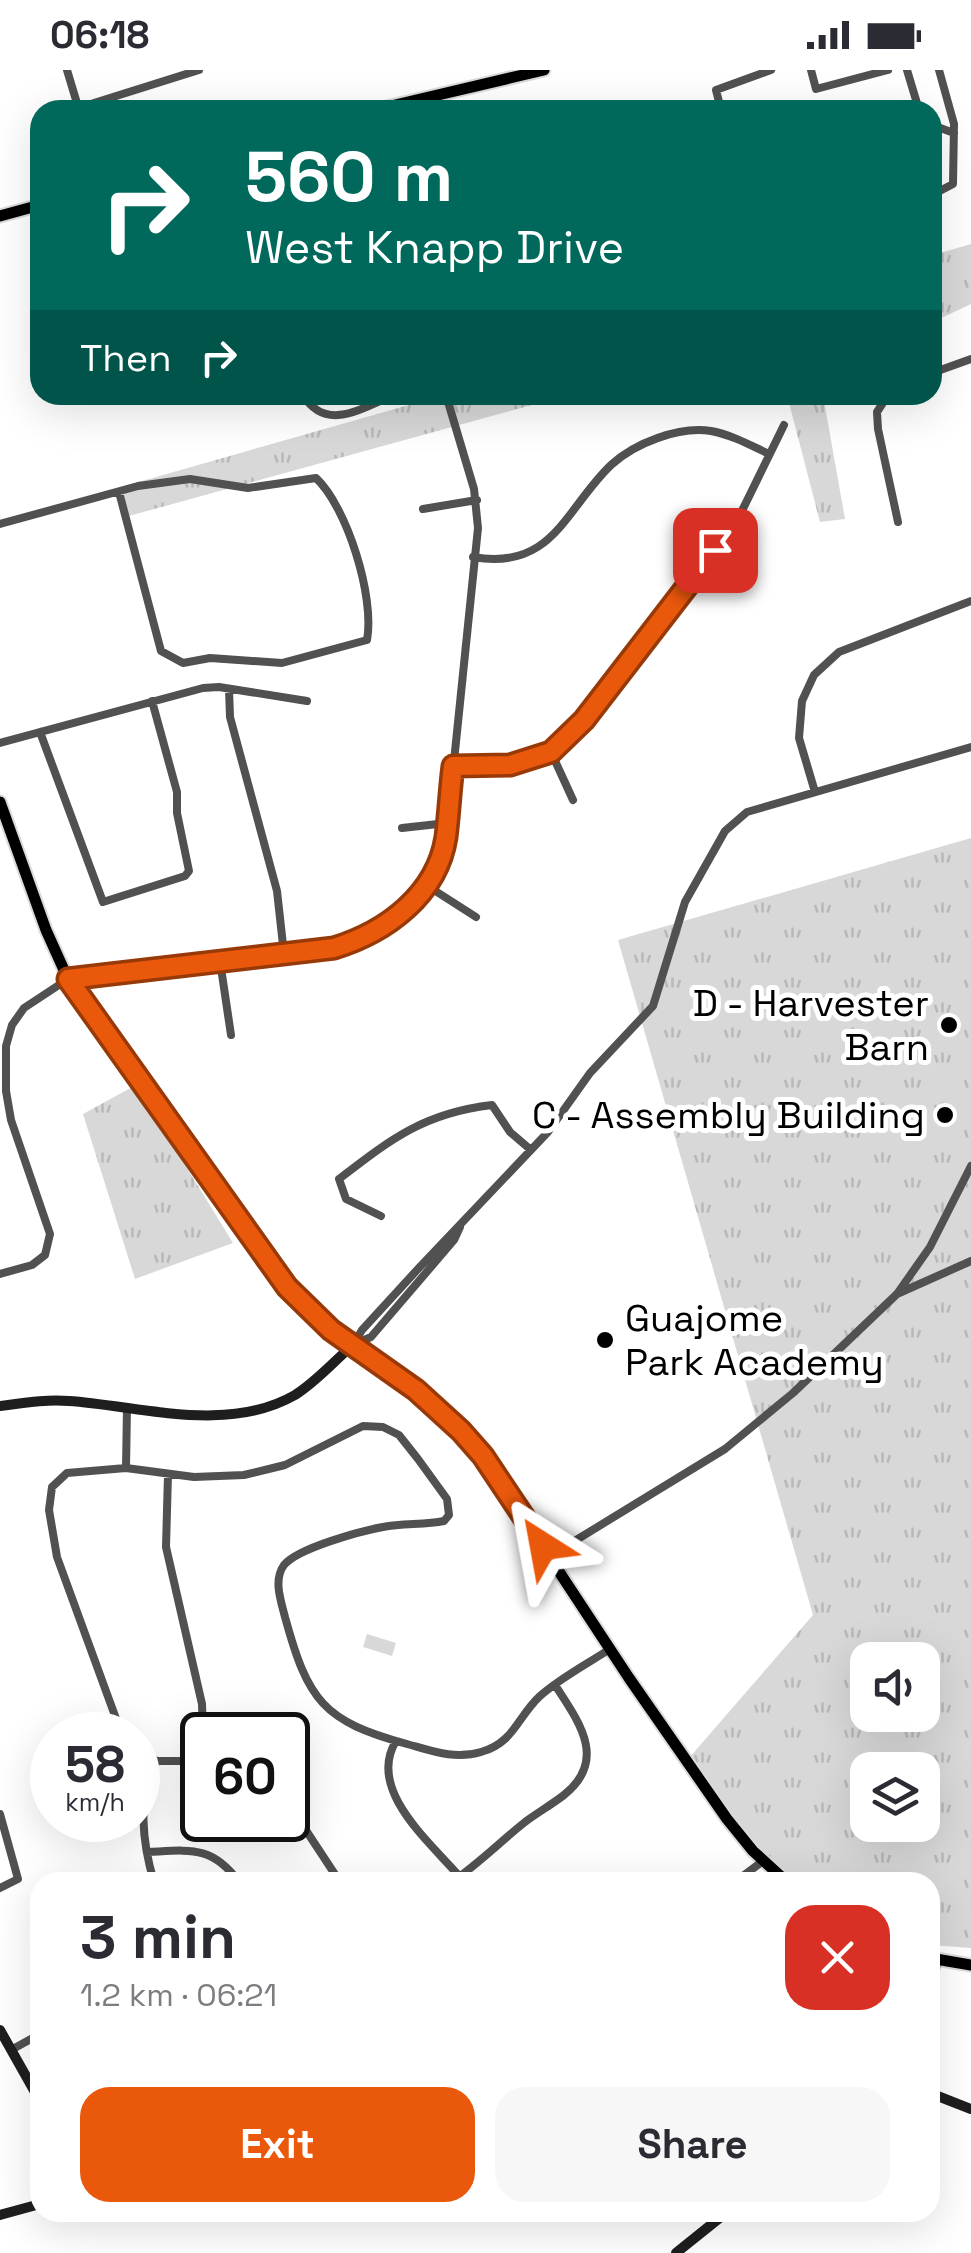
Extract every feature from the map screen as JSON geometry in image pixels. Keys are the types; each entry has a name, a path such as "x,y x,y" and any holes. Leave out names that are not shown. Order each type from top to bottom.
{"main road":[{"path":"423,100 503,76 544,70"},
{"path":"0,216 30,208"},
{"path":"0,802 6,836 68,979 287,1287 331,1330 416,1390 483,1456 727,1819 776,1872"},
{"path":"0,1406 64,1400 214,1416 261,1408 291,1397 322,1376 353,1345"},
{"path":"940,1959 971,1965"},
{"path":"0,2030 30,2083"},
{"path":"940,2097 971,2108"},
{"path":"0,2216 30,2207"},
{"path":"676,2253 715,2222"}],"street":[{"path":"67,70 75,100"},
{"path":"106,100 200,70"},
{"path":"718,100 716,90 744,82 742,74 771,70"},
{"path":"811,70 816,88 888,70"},
{"path":"907,70 916,100"},
{"path":"938,70 954,133 953,184 942,190"},
{"path":"942,129 954,133"},
{"path":"942,370 971,360"},
{"path":"309,405 336,418 369,405"},
{"path":"0,1274 32,1265 45,1256 50,1234 11,1120 6,1092 6,1046 12,1025 24,1008 68,979 334,948 365,938 415,900 439,860 478,528 477,500 449,405"},
{"path":"882,405 878,430 898,522"},
{"path":"453,766 510,765 551,752 584,720 737,521 784,425"},
{"path":"474,557 507,559 540,547 611,465 632,449 656,439 698,430 736,438 769,454"},
{"path":"0,524 119,492 190,479 248,488 316,478 330,490 364,582 370,624 367,640 282,663 210,658 174,661 162,651 119,492"},
{"path":"423,509 477,500"},
{"path":"815,792 799,738 802,701 814,675 839,652 971,601"},
{"path":"0,742 204,688 307,701"},
{"path":"229,689 230,717 278,891 284,954"},
{"path":"40,732 103,902 185,876 189,870 176,813 178,792 152,701"},
{"path":"353,1345 371,1337 454,1240 462,1224 531,1150 590,1073 652,1006 685,902 725,831 746,812 971,746"},
{"path":"551,752 573,800"},
{"path":"402,828 446,823"},
{"path":"426,885 476,916"},
{"path":"220,961 230,1035"},
{"path":"381,1216 346,1199 339,1180 421,1122 463,1109 492,1106 510,1132 531,1150"},
{"path":"550,1556 742,1436 897,1294 930,1247 971,1166"},
{"path":"897,1294 971,1261"},
{"path":"126,1468 127,1406"},
{"path":"114,1712 57,1557 49,1510 52,1488 68,1473 126,1468 194,1477 244,1475 285,1465 363,1426 383,1426 399,1436 447,1499 449,1514 444,1521 382,1527 300,1553 284,1566 278,1590 294,1647 314,1693 330,1713 353,1728 396,1741 460,1756 483,1752 512,1736 535,1701 610,1648"},
{"path":"168,1474 166,1547 203,1712"},
{"path":"465,1872 526,1821 567,1793 582,1774 586,1744 580,1723 555,1686"},
{"path":"396,1741 390,1752 388,1780 396,1800 450,1872"},
{"path":"0,1814 18,1880 0,1888"},
{"path":"310,1837 333,1872"},
{"path":"147,1842 152,1872"},
{"path":"148,1852 195,1850 211,1854 232,1872"},
{"path":"749,1872 763,1861"},
{"path":"12,2050 30,2040"}],"green space":[{"path":"971,244 971,304 942,318 942,252"},
{"path":"409,405 532,405 129,516 121,487"},
{"path":"790,405 825,405 845,519 820,522"},
{"path":"971,838 971,1948 940,1946 940,1872 781,1872 754,1846 689,1758 813,1615 618,940"},
{"path":"136,1085 233,1243 135,1279 83,1114"},
{"path":"367,1634 396,1643 392,1656 363,1647"}],"place":[{"name":"D - Harvester Barn","path":"949,1025"},
{"name":"C - Assembly Building","path":"945,1115"},
{"name":"Guajome Park Academy","path":"605,1340"}],"route":[{"path":"543,1546 483,1456 461,1431 416,1390 331,1330 287,1287 68,979 334,948 383,928 415,900 439,860 446,839 453,766 510,765 551,752 584,720 715,550"}]}
